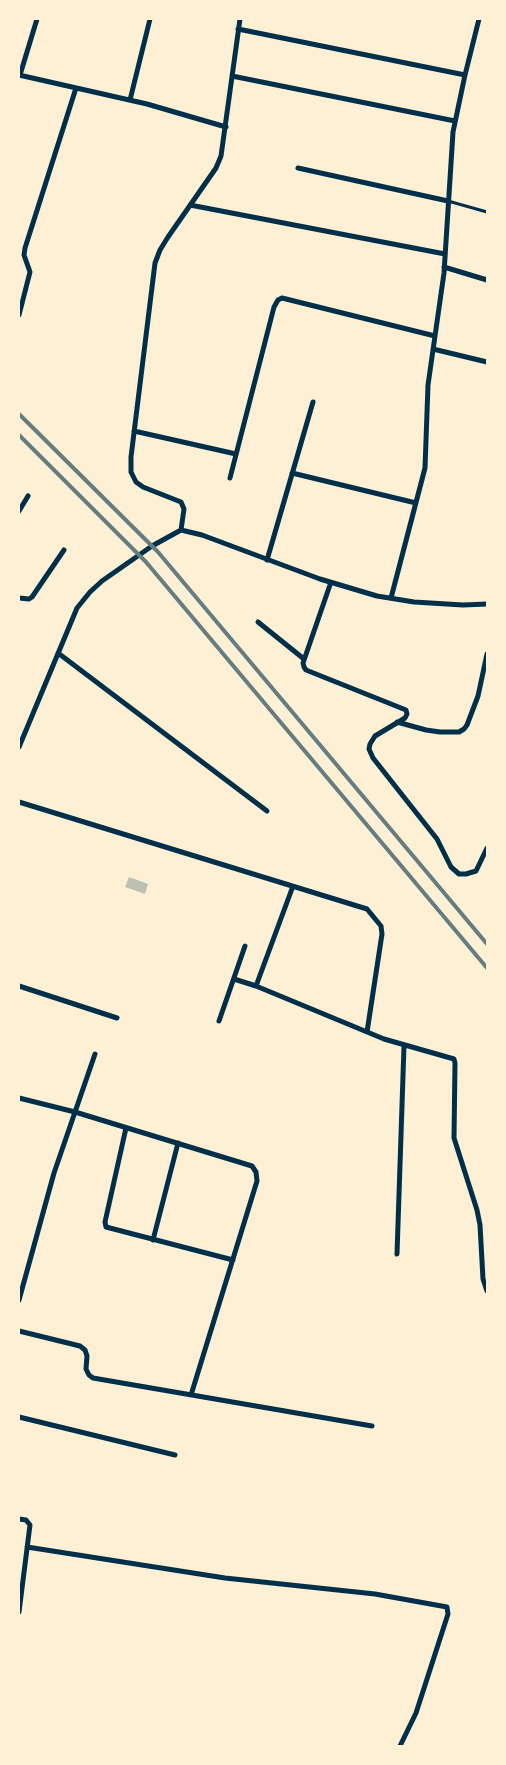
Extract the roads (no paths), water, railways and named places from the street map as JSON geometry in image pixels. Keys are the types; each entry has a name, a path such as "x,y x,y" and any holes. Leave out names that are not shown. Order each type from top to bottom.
{"street":[{"path":"37,19 20,75 130,100 226,126"},
{"path":"130,100 150,19"},
{"path":"181,530 184,509 181,502 143,487 136,482 131,472 134,431 155,263 164,244 216,168 221,156 240,19"},
{"path":"391,598 425,468 427,395 444,267 455,121 479,19"},
{"path":"238,28 465,75"},
{"path":"232,76 455,121"},
{"path":"19,315 30,272 24,255 25,248 76,88"},
{"path":"298,168 448,201"},
{"path":"190,206 445,254"},
{"path":"444,267 487,280"},
{"path":"230,478 274,307 278,300 282,298 435,336"},
{"path":"433,349 487,362"},
{"path":"267,560 313,402"},
{"path":"134,431 236,454"},
{"path":"292,473 416,503"},
{"path":"19,511 28,496"},
{"path":"19,748 77,608 102,581 138,554 181,530 202,535 331,582 391,598 414,602 463,605 487,604"},
{"path":"19,598 28,600 32,597 64,550"},
{"path":"331,582 304,659 303,663 306,670 406,710 408,714 375,736 369,750 373,758 437,839 446,858 460,874 476,871 487,848"},
{"path":"258,622 304,659"},
{"path":"58,653 267,811"},
{"path":"398,722 433,731 459,732 464,729 468,725 478,696 487,654"},
{"path":"19,725 26,728"},
{"path":"19,802 362,907 375,917 381,926 382,934 367,1032"},
{"path":"256,986 293,886"},
{"path":"219,1021 245,946"},
{"path":"234,979 256,986 404,1046 454,1059 456,1063 454,1138 477,1210 484,1279 487,1291"},
{"path":"19,986 116,1018"},
{"path":"397,1254 404,1046"},
{"path":"19,1300 50,1186 95,1054"},
{"path":"19,1098 74,1112 252,1166 256,1172 257,1181 191,1395"},
{"path":"126,1128 106,1227 233,1260"},
{"path":"154,1240 178,1144"},
{"path":"19,1331 80,1346 86,1350 86,1369 88,1375 93,1378 372,1426"},
{"path":"19,1417 175,1455"},
{"path":"19,1519 29,1522 19,1612"},
{"path":"27,1547 225,1578 375,1594 447,1607 448,1614 416,1713 400,1746"}],"lane":[{"path":"448,201 487,212"}],"railway":[{"path":"19,414 158,552 487,944"},
{"path":"19,435 146,562 487,968"}]}
